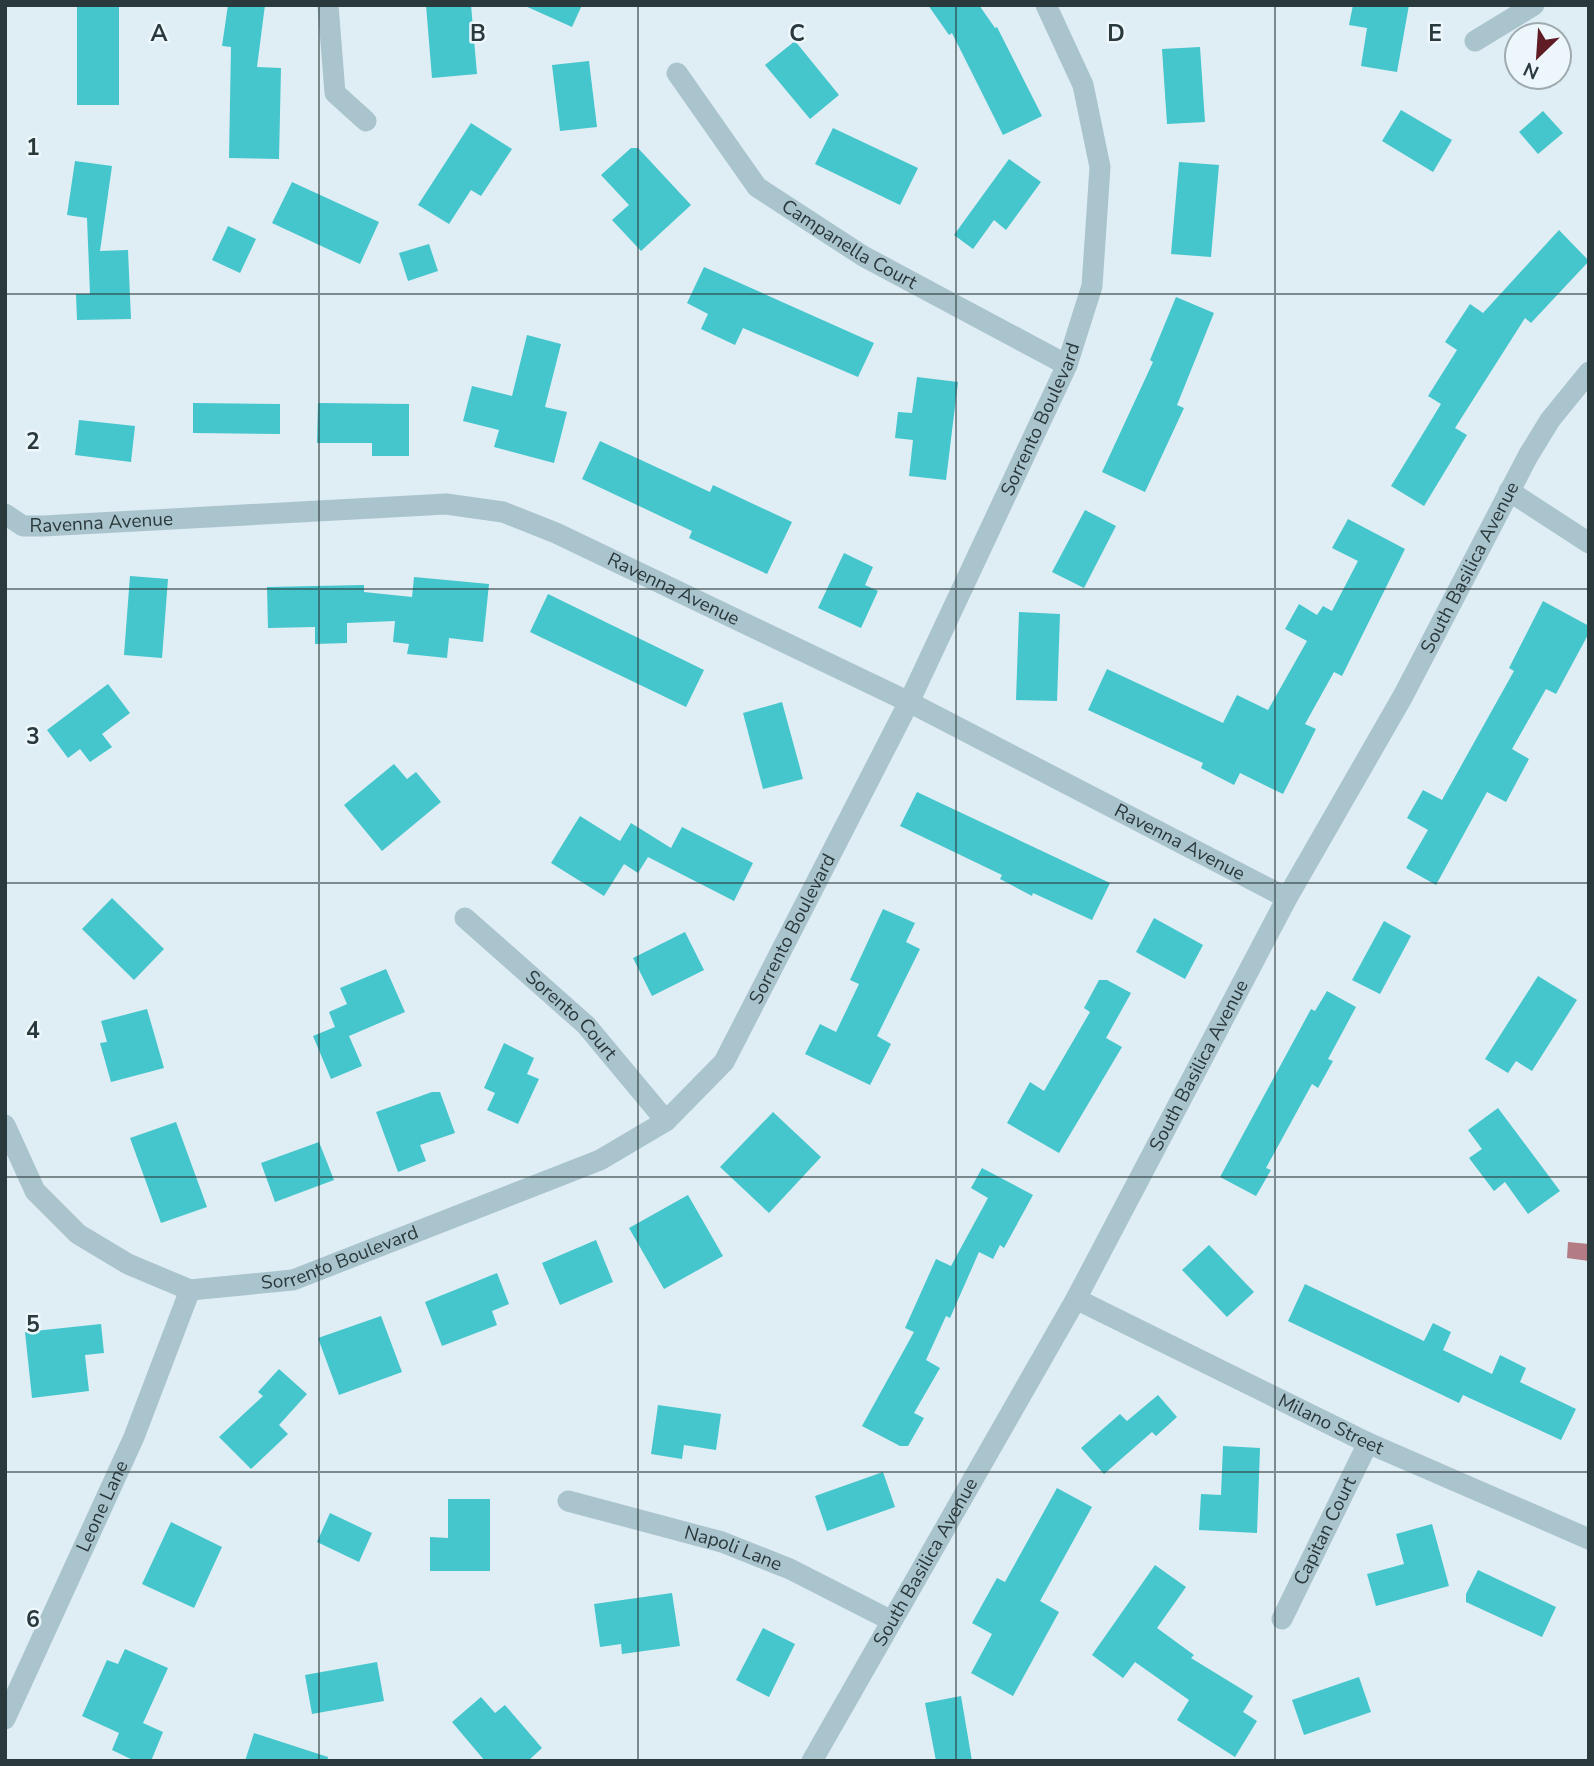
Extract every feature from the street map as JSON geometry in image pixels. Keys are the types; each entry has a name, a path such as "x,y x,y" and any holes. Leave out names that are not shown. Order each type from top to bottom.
{"street":[{"path":"328,5 335,93 366,121"},
{"name":"Sorrento Boulevard","path":"5,1125 35,1191 78,1234 128,1264 190,1290 293,1280 600,1160 666,1121 724,1062 909,702 1067,365 1092,286 1100,167 1083,85 1046,5"},
{"path":"1475,41 1534,5"},
{"name":"Campanella Court","path":"677,73 757,187 863,256 1067,365"},
{"name":"South Basilica Avenue","path":"812,1761 890,1620 1076,1299 1287,898 1403,696 1509,491 1550,420 1589,372"},
{"path":"1509,491 1589,543"},
{"name":"Ravenna Avenue","path":"5,514 23,526 43,526 446,504 503,512 568,539 909,702 1287,898"},
{"name":"Sorento Court","path":"465,918 586,1025 666,1121"},
{"name":"Leone Lane","path":"5,1719 134,1437 190,1290"},
{"name":"Milano Street","path":"1076,1299 1368,1443 1589,1539"},
{"name":"Capitan Court","path":"1282,1619 1368,1443"},
{"name":"Napoli Lane","path":"568,1500 722,1542 790,1569 890,1620"}],"shaded area":[{"path":"1568,1242 1589,1244 1589,1261 1567,1258"}],"building":[{"path":"77,5 119,5 119,105 77,105"},
{"path":"228,5 265,5 257,67 281,68 279,159 229,158 231,47 222,46"},
{"path":"426,5 471,5 477,74 432,78"},
{"path":"523,5 582,5 572,27"},
{"path":"928,5 979,5 995,28 997,27 1042,116 1003,135 952,33 949,35"},
{"path":"1353,5 1409,5 1397,72 1361,66 1367,28 1349,25"},
{"path":"795,41 839,95 810,119 765,65"},
{"path":"1200,47 1205,122 1167,124 1162,49"},
{"path":"589,61 597,127 560,131 552,65"},
{"path":"1401,110 1452,140 1433,172 1382,141"},
{"path":"1543,111 1563,133 1538,154 1519,132"},
{"path":"471,123 512,149 481,196 471,190 449,224 418,205"},
{"path":"833,128 918,168 900,205 815,164"},
{"path":"631,148 638,148 691,205 641,251 612,220 629,205 601,175"},
{"path":"1009,159 1041,182 1006,230 994,220 973,249 954,235"},
{"path":"75,161 112,166 100,251 128,250 131,319 77,320 76,294 90,294 87,218 67,215"},
{"path":"1179,162 1219,165 1211,257 1171,254"},
{"path":"292,182 379,222 360,264 272,223"},
{"path":"228,226 256,239 240,273 212,260"},
{"path":"1559,230 1589,261 1531,323 1525,318 1455,428 1467,435 1424,506 1391,486 1441,404 1428,396 1457,350 1445,342 1470,304 1483,313"},
{"path":"429,244 438,271 408,281 399,253"},
{"path":"704,267 874,343 858,377 743,328 735,345 701,329 708,314 687,303"},
{"path":"1176,297 1214,313 1177,405 1184,408 1145,492 1102,472 1153,362 1150,360"},
{"path":"527,335 561,344 545,407 567,412 554,463 494,447 499,430 463,421 472,386 512,396"},
{"path":"917,377 958,382 946,480 909,476 913,440 895,438 898,412 912,413"},
{"path":"193,403 280,404 280,434 193,433"},
{"path":"318,403 409,404 409,456 372,456 372,443 317,443"},
{"path":"79,420 135,426 131,462 75,455"},
{"path":"600,441 710,492 713,485 792,522 767,574 689,538 692,531 582,479"},
{"path":"1085,510 1116,526 1084,588 1052,572"},
{"path":"1348,519 1405,549 1342,676 1334,672 1305,724 1316,729 1283,794 1240,773 1234,785 1201,768 1203,763 1088,710 1107,669 1223,723 1237,695 1268,710 1307,641 1285,629 1299,604 1317,615 1323,606 1332,611 1358,561 1332,548"},
{"path":"844,553 873,567 865,585 878,591 861,628 818,608"},
{"path":"130,576 168,579 162,658 124,655"},
{"path":"414,577 489,584 483,642 449,638 447,658 407,654 409,644 393,642 395,621 347,623 347,643 315,644 315,627 268,628 267,587 364,585 364,592 412,597"},
{"path":"548,594 704,670 686,707 530,632"},
{"path":"1543,601 1589,626 1589,633 1556,694 1546,689 1512,749 1529,759 1506,802 1487,792 1436,885 1406,868 1428,830 1407,818 1423,790 1442,800 1514,671 1509,668"},
{"path":"1019,612 1060,614 1057,701 1016,700"},
{"path":"108,684 130,713 102,734 112,747 90,762 80,749 68,758 47,730"},
{"path":"782,702 803,779 763,789 743,713"},
{"path":"394,764 407,779 416,772 441,802 382,851 344,805"},
{"path":"917,792 1110,883 1092,920 1033,893 1032,896 1000,879 1002,875 900,826"},
{"path":"580,816 620,841 631,823 671,848 682,827 753,863 734,901 648,857 638,873 624,864 604,896 551,863"},
{"path":"112,898 164,949 134,980 82,929"},
{"path":"883,909 915,923 906,942 920,949 877,1036 891,1044 870,1085 805,1054 820,1024 836,1032 859,984 850,980"},
{"path":"1154,918 1203,945 1185,979 1136,952"},
{"path":"1384,921 1411,936 1380,994 1352,980"},
{"path":"685,932 704,970 652,996 633,958"},
{"path":"386,969 405,1012 349,1036 362,1066 331,1079 313,1036 335,1027 329,1012 347,1004 340,988"},
{"path":"1538,976 1577,1000 1532,1071 1516,1061 1508,1073 1485,1059"},
{"path":"1099,980 1107,980 1131,993 1106,1038 1122,1047 1059,1153 1007,1123 1030,1082 1044,1091 1090,1012 1084,1008"},
{"path":"1327,991 1356,1007 1328,1059 1333,1061 1318,1088 1312,1084 1266,1168 1271,1170 1256,1196 1220,1177 1311,1009 1315,1011"},
{"path":"147,1009 164,1068 111,1082 100,1043 107,1042 101,1021"},
{"path":"504,1043 534,1058 527,1074 539,1079 518,1124 487,1110 495,1093 484,1088"},
{"path":"432,1092 440,1092 455,1133 420,1145 426,1161 398,1172 376,1112"},
{"path":"1498,1108 1560,1191 1528,1214 1505,1182 1494,1191 1469,1158 1482,1149 1468,1130"},
{"path":"773,1112 821,1157 769,1213 720,1167"},
{"path":"176,1122 207,1207 161,1223 130,1138"},
{"path":"319,1142 334,1180 275,1202 261,1163"},
{"path":"982,1168 1033,1195 1004,1248 1000,1245 993,1259 979,1252 950,1318 946,1316 926,1360 940,1368 914,1413 924,1418 908,1446 900,1446 862,1426 914,1332 905,1328 936,1259 951,1266 988,1198 971,1188"},
{"path":"688,1195 723,1256 664,1289 629,1228"},
{"path":"596,1240 613,1282 560,1305 542,1263"},
{"path":"1209,1245 1254,1292 1227,1317 1182,1270"},
{"path":"497,1273 509,1304 492,1311 497,1325 442,1346 425,1302"},
{"path":"1305,1284 1424,1341 1433,1323 1451,1332 1443,1350 1492,1374 1500,1355 1526,1368 1520,1382 1576,1409 1561,1440 1463,1395 1459,1403 1288,1321"},
{"path":"381,1316 402,1372 339,1395 318,1338"},
{"path":"101,1324 104,1353 85,1355 89,1391 32,1398 25,1332"},
{"path":"279,1369 307,1394 279,1425 288,1434 251,1469 219,1437 263,1396 258,1392"},
{"path":"1158,1395 1177,1417 1156,1436 1152,1432 1104,1474 1081,1448 1120,1414 1127,1421"},
{"path":"658,1405 721,1414 716,1450 684,1445 682,1459 651,1454"},
{"path":"1223,1446 1260,1448 1257,1533 1199,1530 1201,1494 1221,1495"},
{"path":"883,1472 895,1507 827,1531 815,1496"},
{"path":"1057,1488 1092,1507 1040,1601 1059,1612 1013,1696 971,1673 992,1634 972,1623 997,1578 1005,1582"},
{"path":"448,1499 490,1499 490,1571 430,1571 430,1537 448,1538"},
{"path":"330,1513 372,1533 359,1562 317,1542"},
{"path":"171,1522 222,1547 194,1608 142,1584"},
{"path":"1432,1524 1449,1586 1376,1606 1367,1574 1404,1564 1396,1534"},
{"path":"1155,1565 1186,1587 1157,1628 1194,1655 1191,1658 1253,1696 1243,1712 1257,1721 1235,1757 1177,1720 1189,1700 1135,1662 1123,1678 1092,1655"},
{"path":"1478,1570 1556,1607 1542,1637 1466,1602 1466,1594"},
{"path":"672,1593 680,1646 622,1654 621,1644 600,1647 594,1604"},
{"path":"763,1628 795,1644 769,1697 736,1680"},
{"path":"125,1649 168,1668 143,1723 163,1732 151,1761 135,1761 112,1750 119,1733 82,1716 107,1660 118,1664"},
{"path":"377,1662 384,1701 312,1714 305,1675"},
{"path":"1359,1677 1371,1712 1304,1735 1292,1700"},
{"path":"961,1696 972,1761 936,1761 925,1703"},
{"path":"481,1697 495,1713 505,1705 542,1748 528,1761 485,1761 452,1722"},
{"path":"254,1733 328,1757 327,1761 245,1761"}]}
